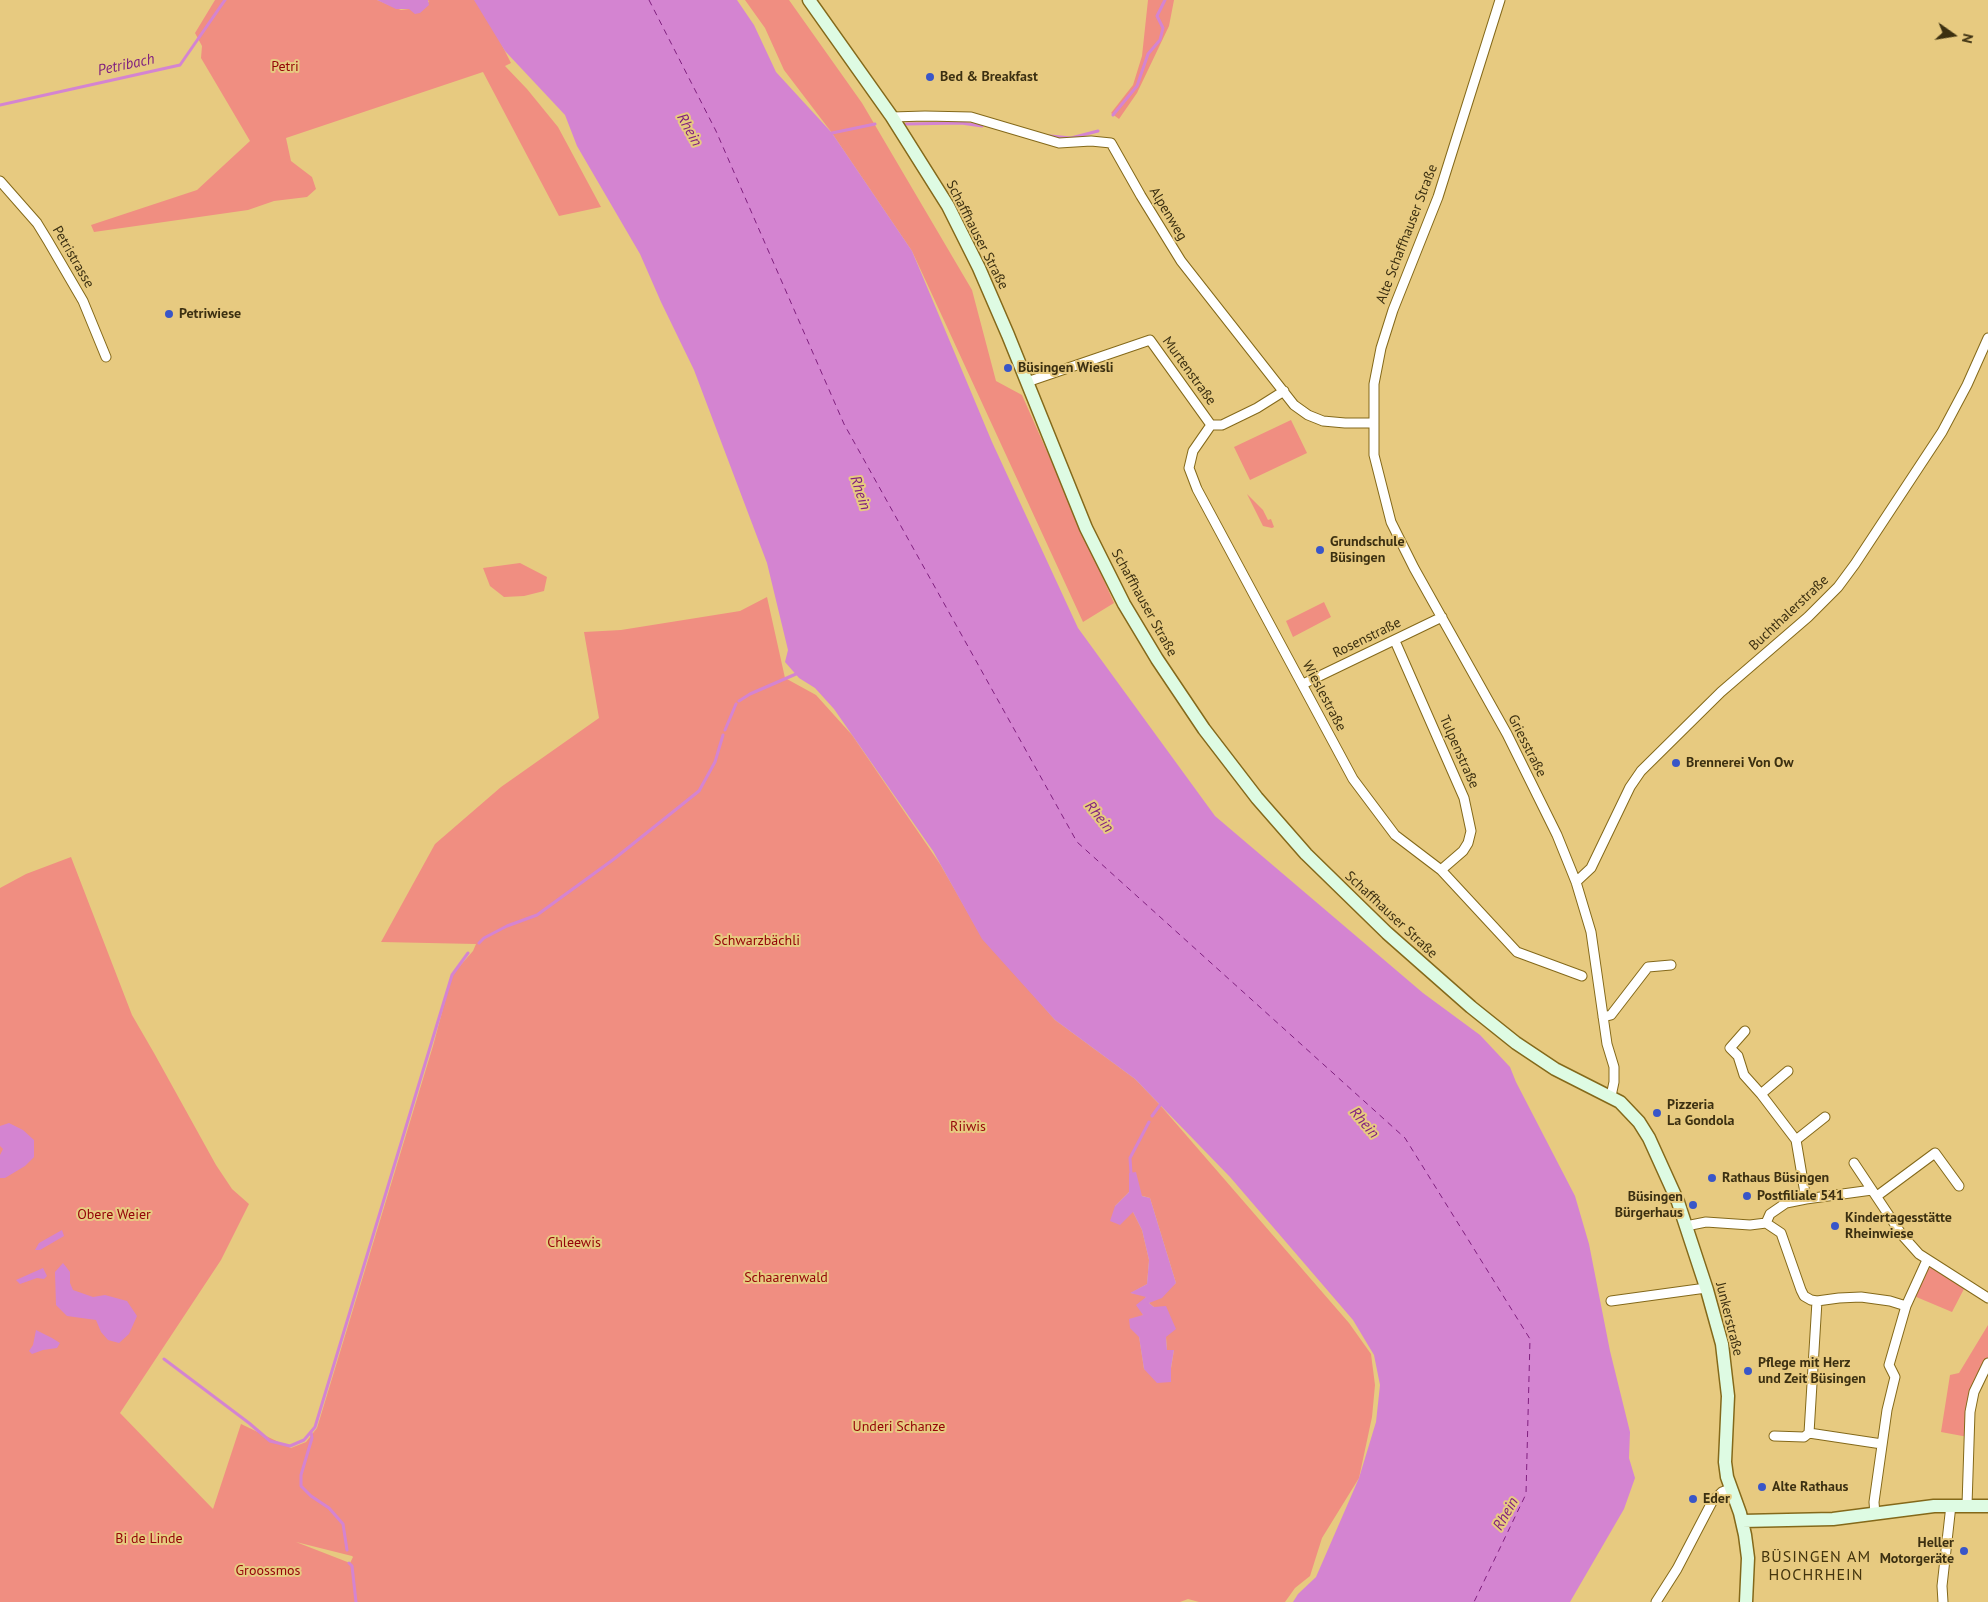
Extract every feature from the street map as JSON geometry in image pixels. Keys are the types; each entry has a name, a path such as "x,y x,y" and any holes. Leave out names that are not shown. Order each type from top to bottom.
{"main road":[{"name":"Schaffhauser Straße","path":"809,0 892,117 948,206 979,268 1086,528 1124,604 1183,700 1261,803 1306,854 1342,890 1470,1007 1540,1060 1611,1096"},
{"name":"Junkerstraße","path":"1611,1096 1629,1110 1649,1138 1675,1195 1718,1325 1727,1377 1728,1419 1725,1462 1730,1488 1742,1522 1748,1558 1746,1602"},
{"path":"1742,1522 1833,1519 1952,1504 1988,1506"}],"street":[{"name":"Alte Schaffhauser Straße","path":"1374,424 1374,384 1383,341 1393,310 1438,197 1500,0"},
{"name":"Alpenweg","path":"892,117 972,117 1059,143 1092,141 1112,143 1172,247 1294,405 1308,415 1324,421 1345,424 1374,424"},
{"name":"Petristrasse","path":"0,181 37,223 48,241 83,301 106,358"},
{"name":"Buchthalerstraße","path":"1576,882 1591,868 1630,787 1641,771 1721,692 1808,617 1838,587 1942,432 1967,385 1988,338"},
{"name":"Murtenstraße","path":"1027,382 1150,340 1212,425"},
{"path":"1212,425 1222,425 1257,408 1284,391"},
{"name":"Griesstraße","path":"1374,424 1374,455 1391,522 1414,568 1507,734 1557,835 1576,882 1591,932 1607,1044 1615,1075 1611,1096"},
{"name":"Wieslestraße","path":"1212,425 1193,451 1189,468 1197,489 1353,779 1395,834 1441,870 1517,952 1582,976"},
{"name":"Rosenstraße","path":"1303,684 1442,616"},
{"name":"Tulpenstraße","path":"1395,640 1464,798 1471,831 1464,851 1441,870"},
{"path":"1603,1017 1611,1015 1648,967 1671,965"},
{"path":"1745,1031 1730,1048 1738,1056 1744,1075 1796,1140 1806,1199"},
{"path":"1761,1094 1788,1072"},
{"path":"1796,1140 1825,1117"},
{"path":"1766,1223 1770,1214 1784,1204 1806,1199 1874,1193 1935,1153 1959,1186"},
{"path":"1854,1163 1902,1235 1919,1254 1988,1298"},
{"path":"1686,1226 1706,1222 1750,1225 1766,1223 1781,1233 1804,1296 1817,1301 1861,1297 1890,1301 1906,1306"},
{"path":"1875,1514 1874,1502 1882,1444 1894,1377 1889,1365 1906,1306 1928,1260"},
{"path":"1611,1301 1706,1288"},
{"path":"1809,1433 1817,1301"},
{"path":"1967,1505 1970,1412 1974,1392 1988,1363"},
{"path":"1774,1436 1804,1437 1809,1433 1882,1444"},
{"path":"1656,1602 1677,1569 1712,1502 1722,1492 1730,1488"},
{"path":"1943,1602 1942,1586 1952,1504"}],"green space":[{"name":"Petri","path":"215,0 377,0 401,10 429,2 428,0 479,0 511,63 505,66 527,89 558,127 601,207 559,216 483,72 286,138 291,161 312,177 316,189 307,197 274,201 248,210 94,232 91,225 197,190 250,141 201,58 202,46 195,33"},
{"path":"745,0 789,0 862,103 972,290 996,381 1022,395 1114,603 1083,622 912,251 832,133 784,70 765,28"},
{"path":"1148,0 1174,0 1169,26 1137,93 1119,119 1111,113 1133,85 1142,56"},
{"path":"1291,420 1307,453 1250,480 1234,447"},
{"path":"1247,494 1263,510 1268,520 1271,519 1274,527 1263,526"},
{"path":"520,563 547,577 544,591 524,596 504,597 490,586 483,568"},
{"name":"Schaarenwald","path":"767,597 785,678 816,695 852,735 940,864 979,932 1055,1020 1135,1079 1160,1105 1349,1323 1371,1354 1375,1385 1372,1417 1359,1478 1322,1538 1310,1576 1295,1588 1285,1602 1199,1602 1188,1599 1180,1602 0,1602 0,888 26,874 71,857 132,1015 216,1165 232,1189 249,1204 221,1260 120,1413 213,1509 241,1424 291,1448 306,1442 317,1428 433,1046 452,975 473,951 476,944 381,942 435,844 501,787 599,718 584,632 621,630 740,611","holes":["1129,1192 1150,1198 1176,1283 1149,1303 1154,1307 1166,1337 1167,1350 1174,1350 1171,1382 1144,1369 1139,1336 1146,1296 1131,1293 1147,1284 1149,1260 1142,1230 1133,1212 1115,1206","296,1542 352,1556 353,1557 350,1563"]},
{"path":"1324,602 1331,617 1293,637 1286,621"},
{"path":"1932,1267 1965,1287 1952,1312 1914,1296 1927,1270"},
{"path":"1988,1325 1988,1363 1981,1376 1968,1437 1941,1432 1950,1375 1959,1373"}],"water":[{"path":"377,0 428,0 429,5 420,13 415,14 409,9 396,9"},
{"name":"Rhein","path":"474,0 737,0 754,25 776,72 832,133 912,251 992,442 1078,628 1215,816 1423,993 1480,1035 1510,1067 1575,1196 1589,1244 1610,1351 1630,1432 1629,1458 1635,1478 1624,1509 1570,1602 1293,1602 1298,1594 1316,1577 1359,1478 1376,1422 1380,1385 1374,1355 1353,1320 1230,1177 1135,1079 1055,1020 982,939 933,851 834,709 815,688 799,678 785,662 788,650 767,563 694,370 640,254 577,146 565,115 505,51"},
{"path":"9,1123 23,1130 34,1140 34,1157 25,1166 5,1178 0,1178 0,1155 3,1149 0,1146 0,1126"},
{"path":"1136,1172 1142,1196 1150,1198 1176,1283 1162,1298 1149,1303 1154,1307 1166,1306 1176,1329 1166,1337 1167,1350 1174,1350 1171,1382 1157,1383 1144,1369 1139,1337 1130,1328 1129,1319 1143,1315 1136,1305 1146,1297 1130,1293 1147,1284 1149,1260 1142,1230 1133,1212 1120,1225 1110,1221 1115,1206 1129,1192 1129,1173"},
{"path":"62,1230 64,1236 40,1250 35,1250 39,1243"},
{"path":"63,1263 70,1272 70,1283 73,1290 93,1297 105,1295 127,1301 137,1316 129,1334 119,1343 108,1340 101,1332 96,1320 67,1316 56,1305 55,1272"},
{"path":"43,1268 47,1276 44,1279 37,1278 20,1284 16,1280"},
{"path":"36,1330 60,1343 57,1348 32,1354 29,1351 33,1345"}],"waterway":[{"name":"Petribach","path":"0,105 180,65 225,0"},
{"path":"1113,115 1137,86 1148,54 1160,40 1163,28 1157,16 1165,0"},
{"path":"906,124 961,123 982,126"},
{"path":"832,133 875,124"},
{"path":"1050,136 1071,138 1098,131"},
{"path":"739,701 750,694 796,674"},
{"path":"725,730 736,704"},
{"path":"479,943 484,938 507,926 537,915 614,859 699,791 715,762 723,735"},
{"path":"164,1359 270,1441 290,1446 304,1440 315,1427 452,975 468,953"},
{"path":"1152,1116 1160,1105"},
{"path":"1131,1173 1130,1158 1149,1122"},
{"path":"311,1432 312,1438 301,1475 301,1486 311,1496 329,1508 343,1524 347,1550"},
{"name":"Schwarzbächli","path":"349,1563 352,1566 356,1602"}],"ferry route":[{"path":"649,0 716,131 844,424 1077,842 1405,1138 1530,1339 1526,1494 1474,1602"}],"place":[{"name":"Bed & Breakfast","path":"930,77"},
{"name":"Petriwiese","path":"169,314"},
{"name":"Büsingen Wiesli","path":"1008,368"},
{"name":"Grundschule Büsingen","path":"1320,550"},
{"name":"Brennerei Von Ow","path":"1676,763"},
{"name":"Pizzeria La Gondola","path":"1657,1113"},
{"name":"Rathaus Büsingen","path":"1712,1178"},
{"name":"Postfiliale 541","path":"1747,1196"},
{"name":"Büsingen Bürgerhaus","path":"1693,1205"},
{"name":"Kindertagesstätte Rheinwiese","path":"1835,1226"},
{"name":"Pflege mit Herz und Zeit Büsingen","path":"1748,1371"},
{"name":"Alte Rathaus","path":"1762,1487"},
{"name":"Eder","path":"1693,1499"},
{"name":"Heller Motorgeräte","path":"1964,1551"}],"district":[{"name":"BÜSINGEN AM HOCHRHEIN","path":"1816,1566"}],"park label":[{"name":"Riiwis","path":"968,1127"},
{"name":"Obere Weier","path":"114,1215"},
{"name":"Chleewis","path":"574,1243"},
{"name":"Underi Schanze","path":"899,1427"},
{"name":"Bi de Linde","path":"149,1539"},
{"name":"Groossmos","path":"268,1571"}]}
